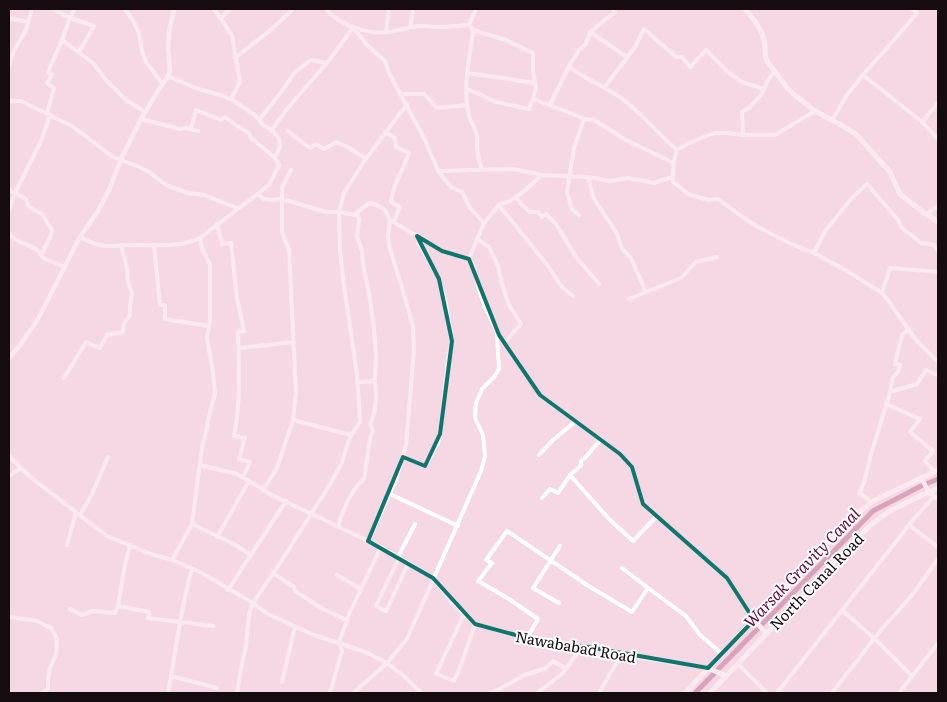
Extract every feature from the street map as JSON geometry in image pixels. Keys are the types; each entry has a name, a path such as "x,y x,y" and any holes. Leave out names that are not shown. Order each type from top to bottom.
{"main road":[{"path":"745,9 757,24 764,37 765,56 774,72 788,89 815,112 856,134 890,172 900,194 938,222"},
{"path":"685,693 710,669 848,521 872,502 936,470"},
{"name":"North Canal Road","path":"710,693 723,675 738,664 867,528 887,513 914,498 932,494 938,488"},
{"path":"754,621 766,633"},
{"path":"710,669 723,675"}],"street":[{"path":"9,65 13,53 27,28 32,9"},
{"path":"53,9 70,18 94,26 79,52"},
{"path":"9,209 41,141 54,88 47,83 52,74 48,72 75,9"},
{"path":"125,9 134,22 139,34 146,62 162,83"},
{"path":"9,358 38,319 80,237 110,188 121,159 141,119 168,76 170,71 169,32 174,9"},
{"path":"214,9 232,35 240,82 231,99"},
{"path":"220,18 230,9"},
{"path":"235,58 273,28 293,9"},
{"path":"326,9 329,13 353,28 368,46 385,61 389,73 425,140 438,171 451,187 462,192 470,208 484,223"},
{"path":"386,32 389,9"},
{"path":"410,27 413,9"},
{"path":"469,25 476,9"},
{"path":"550,105 569,66 579,50 586,44 590,32 616,12 613,9"},
{"path":"832,120 847,95 917,13 912,9"},
{"path":"9,18 28,22"},
{"path":"353,28 373,32 386,32 410,27 469,25"},
{"path":"467,89 496,102 529,109 536,87 533,72 533,52 506,40 473,30 469,25"},
{"path":"271,130 327,63 353,28"},
{"path":"473,30 467,73 467,105 469,116 476,130 478,159 482,170"},
{"path":"604,88 635,47 644,30 676,57 682,57 690,67 706,50 728,72 742,82 764,89"},
{"path":"590,32 627,57"},
{"path":"62,40 93,63 106,80 126,100 145,112"},
{"path":"259,120 295,72 310,60 327,63"},
{"path":"569,66 577,73 610,90 626,102 677,150"},
{"path":"743,134 742,112 761,95 774,72"},
{"path":"467,73 536,83"},
{"path":"863,75 922,122 938,139"},
{"path":"168,76 195,88 231,99 256,116 263,125 280,139 280,146 275,158"},
{"path":"401,94 424,94 437,108 467,105"},
{"path":"533,99 584,119 594,120 609,131 674,163"},
{"path":"9,100 21,101 72,126 113,157 149,172 166,185 188,193 204,195 237,208"},
{"path":"922,122 938,103"},
{"path":"237,693 246,646 249,614 253,603 327,490 341,465 351,435 360,422 357,382 340,250 339,212 344,193 385,132 407,104"},
{"path":"80,237 104,246 154,246 190,242 200,238 268,185 279,165 275,158 251,138 250,133 225,117 221,120 196,110 190,129"},
{"path":"815,112 775,135 714,133 687,144 677,150 674,160 673,182 690,195 709,200 718,199 744,218 791,244 814,253 882,293 916,340 938,362"},
{"path":"141,119 180,129 186,128 198,131"},
{"path":"580,216 572,209 567,192 574,148 584,119"},
{"path":"288,131 310,148 316,144 324,149 336,142 348,147 366,159"},
{"path":"200,466 237,474 286,502 368,541 396,480 406,445 414,350 413,326 388,237 392,221 400,207 391,202 392,192 409,153 396,147 395,138 385,132"},
{"path":"438,171 514,169 542,175 569,175 610,181 628,178 654,183 672,176"},
{"path":"264,490 277,468 293,420 296,393 289,250 282,232 282,188 290,170"},
{"path":"469,259 484,223 499,205 515,198 542,175"},
{"path":"588,177 593,197 618,234 622,249 631,258 646,292"},
{"path":"814,253 825,231 852,198 867,184 898,220 900,227 921,243 934,245 938,251"},
{"path":"9,190 26,199 29,207 42,214 52,230 41,255"},
{"path":"257,194 273,200 282,198 326,212 355,215 356,212 370,203 377,204 385,210 392,221 442,251 469,259 474,267 485,307 497,331 540,395 620,454 632,467 642,504 727,578 754,621"},
{"path":"515,198 529,212 538,212 542,217 546,214 556,224 576,257 599,284"},
{"path":"499,205 548,266 562,287 573,296"},
{"path":"926,214 938,206"},
{"path":"338,526 343,509 357,485 364,479 370,438 373,431 370,424 375,414 377,392 374,328 362,251 357,236 359,220 356,212"},
{"path":"217,224 222,244 231,243 237,298 244,331 238,332 239,415 234,436 245,438 239,458 250,462 243,478"},
{"path":"9,234 16,240 40,252 43,258 65,267"},
{"path":"403,457 425,466 438,443 448,358 452,341 439,279 419,244 417,236"},
{"path":"172,560 192,524 202,447 215,393 207,338 210,320 210,264 202,249 200,238"},
{"path":"477,239 489,247 498,266 510,305 521,324 504,343"},
{"path":"64,378 86,342 100,348 107,336 123,332 124,324 130,315 132,293 121,245"},
{"path":"154,246 160,305 165,305 165,319 209,326"},
{"path":"628,299 680,278 696,262 718,257"},
{"path":"882,293 890,268 938,272"},
{"path":"872,502 859,493 864,483 893,377 898,372 900,365 895,364 902,335 909,329"},
{"path":"352,693 387,663 407,639 481,471 485,456 482,436 475,418 476,403 482,389 499,369 497,331"},
{"path":"239,348 294,342"},
{"path":"890,392 917,384 926,370 937,375 938,373"},
{"path":"357,382 375,381"},
{"path":"886,404 920,419 910,432 932,451 925,461 936,470"},
{"path":"293,420 351,435"},
{"path":"539,456 553,440 576,421"},
{"path":"542,498 550,489 558,494 570,475 581,466 581,460 585,458 601,439"},
{"path":"9,456 29,476 107,536 200,572 268,614 295,627 363,651 387,663 421,693"},
{"path":"68,545 78,514 92,496 108,457"},
{"path":"9,476 22,468"},
{"path":"570,475 609,519 633,541 657,516"},
{"path":"777,693 932,494 922,478"},
{"path":"217,537 249,481"},
{"path":"390,494 458,526"},
{"path":"228,590 286,502"},
{"path":"192,524 234,544 251,555"},
{"path":"408,564 386,611 376,606 415,524"},
{"path":"909,525 938,547"},
{"path":"528,638 538,619 478,581 492,563 486,560 507,530 587,585 632,612 648,588"},
{"name":"Nawababad Road","path":"368,541 433,578 453,604 475,624 549,644 582,646 621,655 710,669"},
{"path":"70,609 82,615 92,610 115,613 130,545"},
{"path":"559,604 533,588 560,546"},
{"path":"330,693 342,650 339,642 347,620 381,547"},
{"path":"832,693 874,639 913,594 938,560"},
{"path":"622,568 686,616 700,635 722,654"},
{"path":"168,693 179,621 192,569"},
{"path":"273,573 322,609 347,620"},
{"path":"337,575 361,589"},
{"path":"118,606 149,612 148,618 213,626"},
{"path":"842,610 912,676"},
{"path":"464,614 436,674 454,681 462,664 475,624"},
{"path":"9,617 37,620 50,628 57,639 56,654 48,678 48,689 42,693"},
{"path":"282,682 295,627"},
{"path":"899,693 938,643"},
{"path":"538,693 563,674 582,646"},
{"path":"599,693 621,655"},
{"path":"492,693 525,675 546,668 553,661 566,669"},
{"path":"738,664 767,693"},
{"path":"171,676 217,688"}],"highlighted area":[{"path":"417,236 442,251 469,259 499,335 540,395 620,454 632,467 643,504 727,578 754,620 708,668 582,646 549,644 475,624 433,578 368,541 403,457 425,466 440,434 452,341 439,279"}],"waterway":[{"name":"Warsak Gravity Canal","path":"695,693 873,511 938,479"}]}
